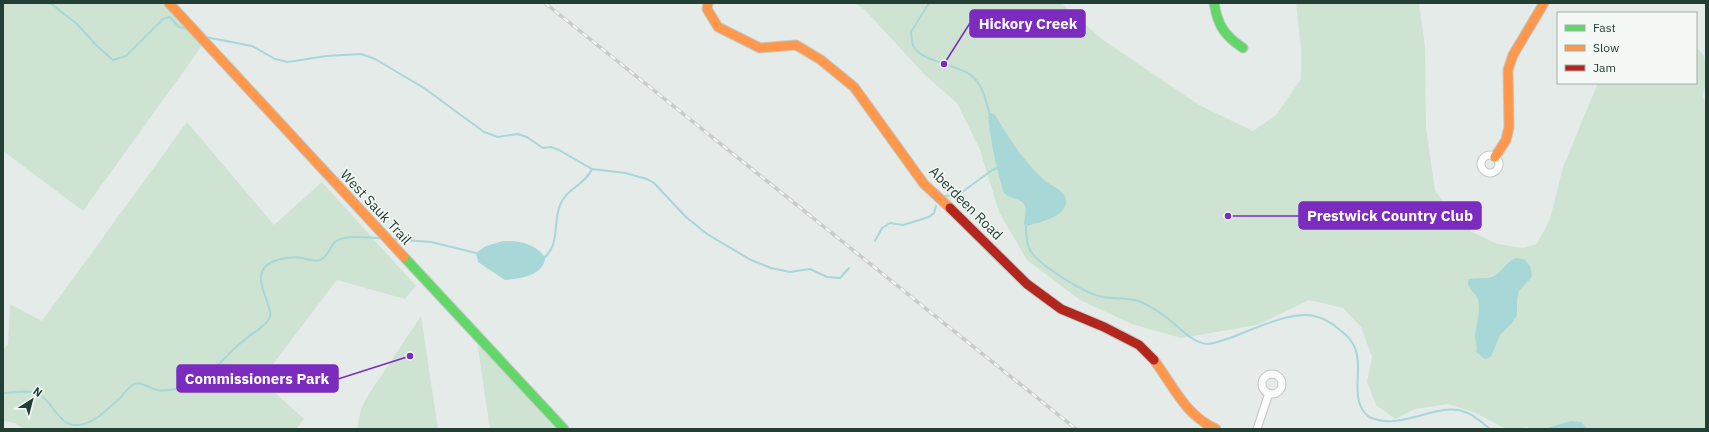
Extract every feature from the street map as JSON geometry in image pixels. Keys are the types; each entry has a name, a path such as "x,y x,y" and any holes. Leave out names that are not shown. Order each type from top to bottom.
{"street":[{"name":"West Sauk Trail","path":"169,3 564,429"},
{"name":"Aberdeen Road","path":"708,3 707,9 718,27 723,30 760,48 796,45 821,60 854,87 924,184 968,224 1027,284 1061,309 1104,327 1139,345 1155,361 1182,403 1205,424 1216,429"},
{"path":"1214,3 1217,22 1228,38 1242,48"},
{"path":"1495,158 1506,140 1509,127 1508,70 1513,55 1544,3"},
{"path":"1257,429 1269,393"}],"green space":[{"path":"3,3 169,3 204,43 83,211 3,151"},
{"path":"855,3 1061,3 1103,40 1199,105 1253,131 1276,115 1301,79 1301,50 1296,3 1419,3 1425,46 1426,128 1435,190 1451,213 1472,232 1498,244 1522,248 1537,244 1550,219 1563,167 1598,84 1697,84 1697,48 1706,61 1707,71 1706,82 1702,95 1706,103 1706,429 1529,429 1527,427 1519,429 1506,429 1474,412 1448,404 1415,409 1395,419 1376,405 1367,382 1372,357 1361,327 1343,308 1309,300 1257,325 1181,338 1132,324 1080,300 1027,260 999,212 980,150 957,103 925,75 865,10"},
{"path":"187,122 274,225 322,182 416,286 405,299 337,280 261,380 304,419 296,429 24,429 15,423 3,421 3,349 8,345 10,304 42,321"},
{"path":"421,316 438,429 357,429 361,409 367,397"},
{"path":"477,342 559,429 490,429"}],"water":[{"path":"989,112 995,115 1011,141 1029,165 1046,182 1064,194 1066,202 1065,207 1061,212 1037,223 1026,226 1024,225 1026,211 1025,206 1021,201 1008,196 1003,191 992,143"},
{"path":"503,241 521,242 541,252 545,257 541,268 531,275 518,279 505,280 478,262 476,253 486,246"},
{"path":"1516,258 1524,259 1530,266 1532,274 1531,278 1519,291 1517,299 1517,315 1512,323 1500,335 1491,357 1485,359 1476,352 1477,346 1475,336 1479,307 1476,295 1469,287 1468,282 1469,279 1488,278 1494,276"},
{"path":"1571,421 1581,422 1588,429 1544,429"}],"waterway":[{"path":"50,3 77,24 97,46 113,60 126,56 163,19 170,17 179,27 188,29"},
{"path":"929,3 911,32 913,45 918,52 924,56 966,72 972,76 981,88 989,112"},
{"path":"205,37 252,46 275,59 288,62 326,56 361,54 375,59 424,88 484,132 498,137 517,134 527,137 543,148 551,147 559,150 592,169 625,173 647,179 654,183 686,217 707,234 751,260 771,268 790,272 810,269 827,277 840,278 849,268"},
{"path":"945,196 958,195 997,168"},
{"path":"545,257 553,245 558,212 563,199 585,179 592,169"},
{"path":"875,241 882,228 890,223 903,225 929,217 934,213 936,206"},
{"path":"1026,226 1027,241 1034,256 1041,263 1061,277 1082,289 1099,296 1136,300 1154,309 1196,341 1201,343 1216,343 1272,322 1295,316 1314,316 1328,321 1347,336 1355,348 1358,365 1359,402 1369,417 1381,421 1394,421 1443,410 1454,410 1472,415 1490,429"},
{"path":"3,393 26,391 39,394 66,422 71,425 78,425 90,422 96,418 134,384 137,383 157,390 171,390 185,386 205,376 214,369 236,347 268,321 270,311 261,281 261,274 265,267 272,262 287,258 298,257 313,261 323,259 333,244 344,238 380,238"},
{"path":"393,239 431,242 476,253"}],"railway":[{"path":"545,3 1076,429"}],"traffic: fast":[{"path":"1214,3 1223,29 1231,39 1243,48"},
{"path":"404,257 564,429"}],"traffic: slow":[{"path":"169,3 404,257"},
{"path":"708,3 707,9 718,27 760,48 796,45 821,60 854,87 924,184 950,208"},
{"path":"1495,157 1506,140 1509,127 1508,70 1513,55 1544,3"},
{"path":"1154,360 1188,408 1205,423 1216,429"}],"traffic: jam":[{"path":"950,208 1027,284 1061,309 1104,327 1139,345 1154,360"}],"place":[{"name":"Hickory Creek","path":"944,64"},
{"name":"Prestwick Country Club","path":"1228,216"},
{"name":"Commissioners Park","path":"410,356"}]}
